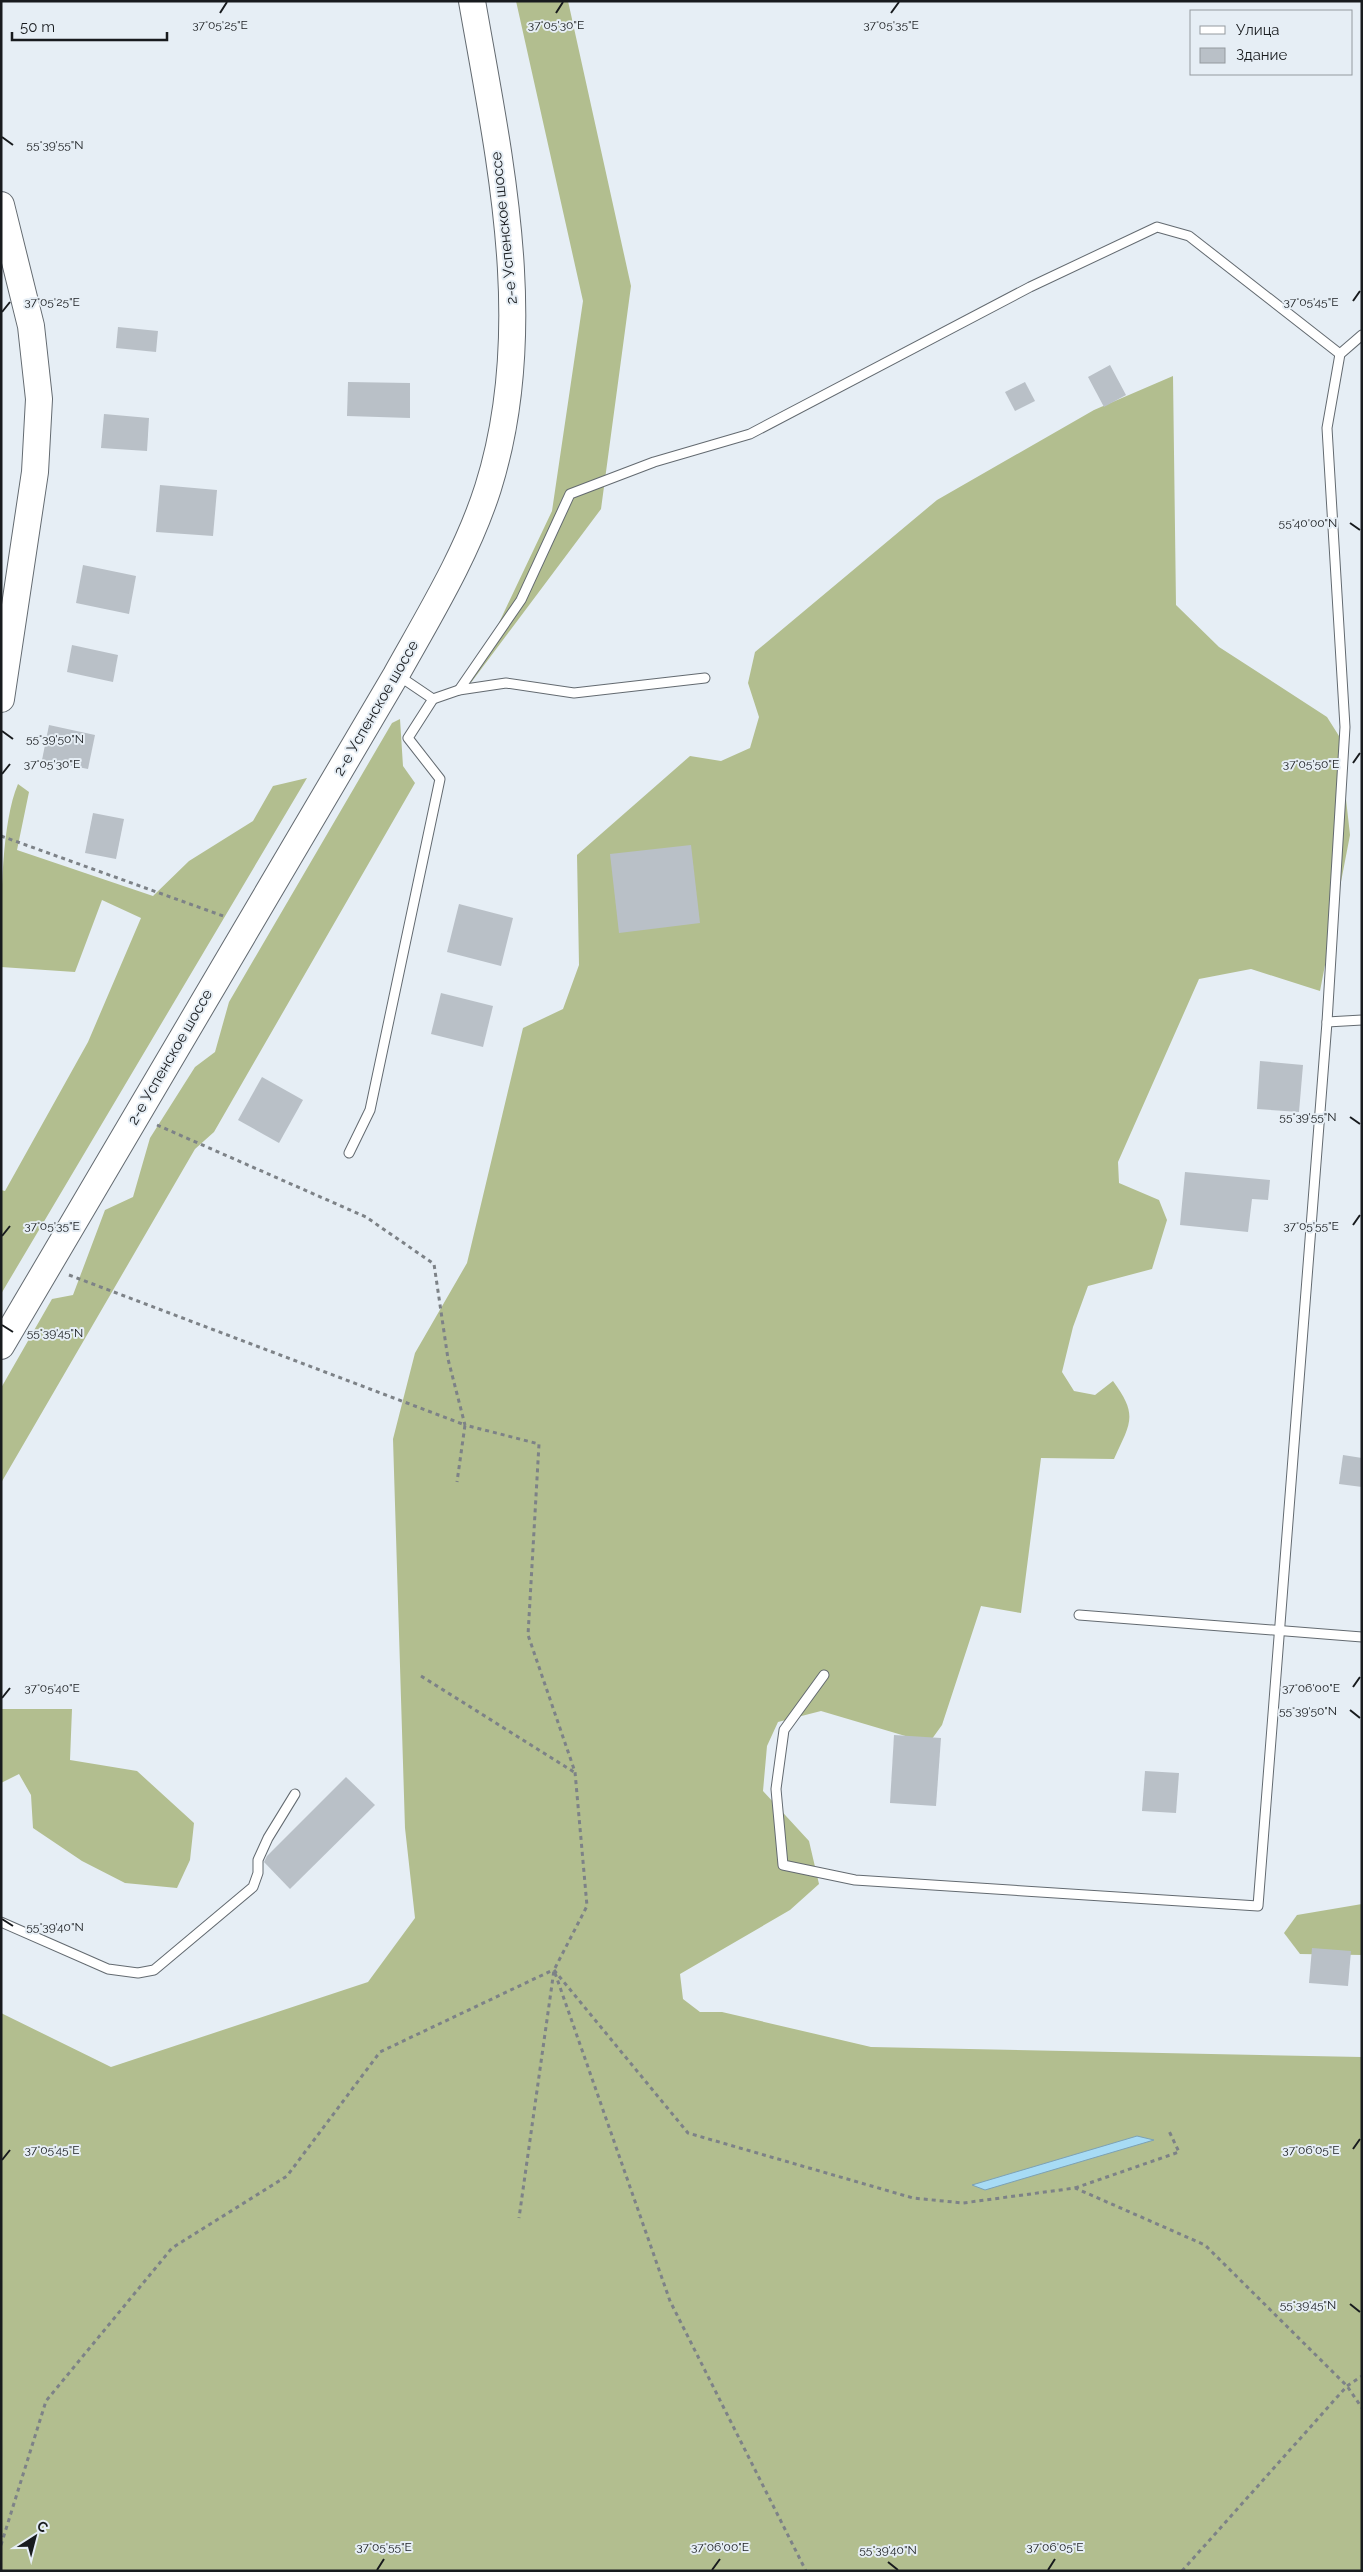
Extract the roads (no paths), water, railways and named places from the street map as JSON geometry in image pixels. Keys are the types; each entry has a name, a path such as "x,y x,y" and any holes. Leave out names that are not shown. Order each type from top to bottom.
{"main road":[{"name":"2-е Успенское шоссе","path":"1,1346 396,675 456,566 479,514 502,432 512,365 512,295 506,216 472,1"},
{"path":"1,205 30,326 39,399 36,472 1,699"}],"lane":[{"path":"458,690 521,600 570,494 654,462 750,434 1030,287 1157,227 1189,236 1340,354"},
{"path":"824,1675 784,1730 776,1789 783,1865 855,1880 1258,1906 1327,1022 1345,727 1327,428 1340,354 1362,335"},
{"path":"396,675 433,699"},
{"path":"349,1153 370,1110 440,779 408,738 433,699 458,690 506,683 574,693 704,678"},
{"path":"1327,1022 1362,1020"},
{"path":"1079,1615 1362,1637"},
{"path":"1,1922 108,1969 138,1973 154,1970 253,1888 258,1873 258,1860 268,1838 295,1794"}],"water":[{"path":"1137,2136 1154,2140 985,2190 972,2185"}]}
